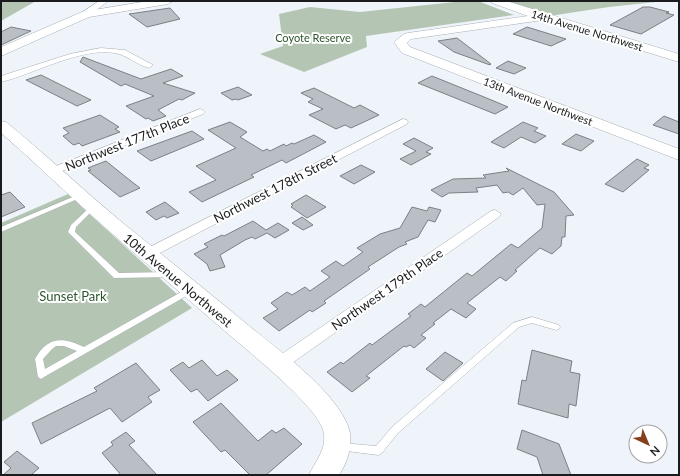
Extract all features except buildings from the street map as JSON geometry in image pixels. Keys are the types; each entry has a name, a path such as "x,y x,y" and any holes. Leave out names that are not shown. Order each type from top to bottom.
{"street":[{"path":"1,52 86,14 104,1"},
{"path":"86,14 168,1"},
{"name":"14th Avenue Northwest","path":"496,1 543,17 679,58"},
{"name":"13th Avenue Northwest","path":"543,17 478,28 408,36 400,42 406,50 679,155"},
{"path":"1,79 81,54 103,50 119,51 149,65"},
{"name":"Northwest 177th Place","path":"53,171 200,112"},
{"name":"Northwest 178th Street","path":"147,254 403,122"},
{"name":"10th Avenue Northwest","path":"1,125 86,202 279,364 319,402 336,428 337,447"},
{"name":"Northwest 179th Place","path":"279,364 495,214"},
{"path":"323,475 333,461 337,447"}],"lane":[{"path":"1,230 86,202"},
{"path":"86,202 72,226 71,232 117,276 172,275"},
{"path":"84,351 68,342 58,342 44,350 39,359 41,375 72,358 190,290"},
{"path":"337,447 378,451 395,430 516,325 532,320 556,327"}],"green space":[{"path":"1,1 36,1 1,21"},
{"name":"Coyote Reserve","path":"464,1 478,1 514,15 366,36 367,47 304,72 260,54 283,46 279,14 310,7 360,12"},
{"path":"506,1 665,1 609,7 549,16 513,5"},
{"name":"Sunset Park","path":"68,194 192,308 1,422 1,223"}]}
